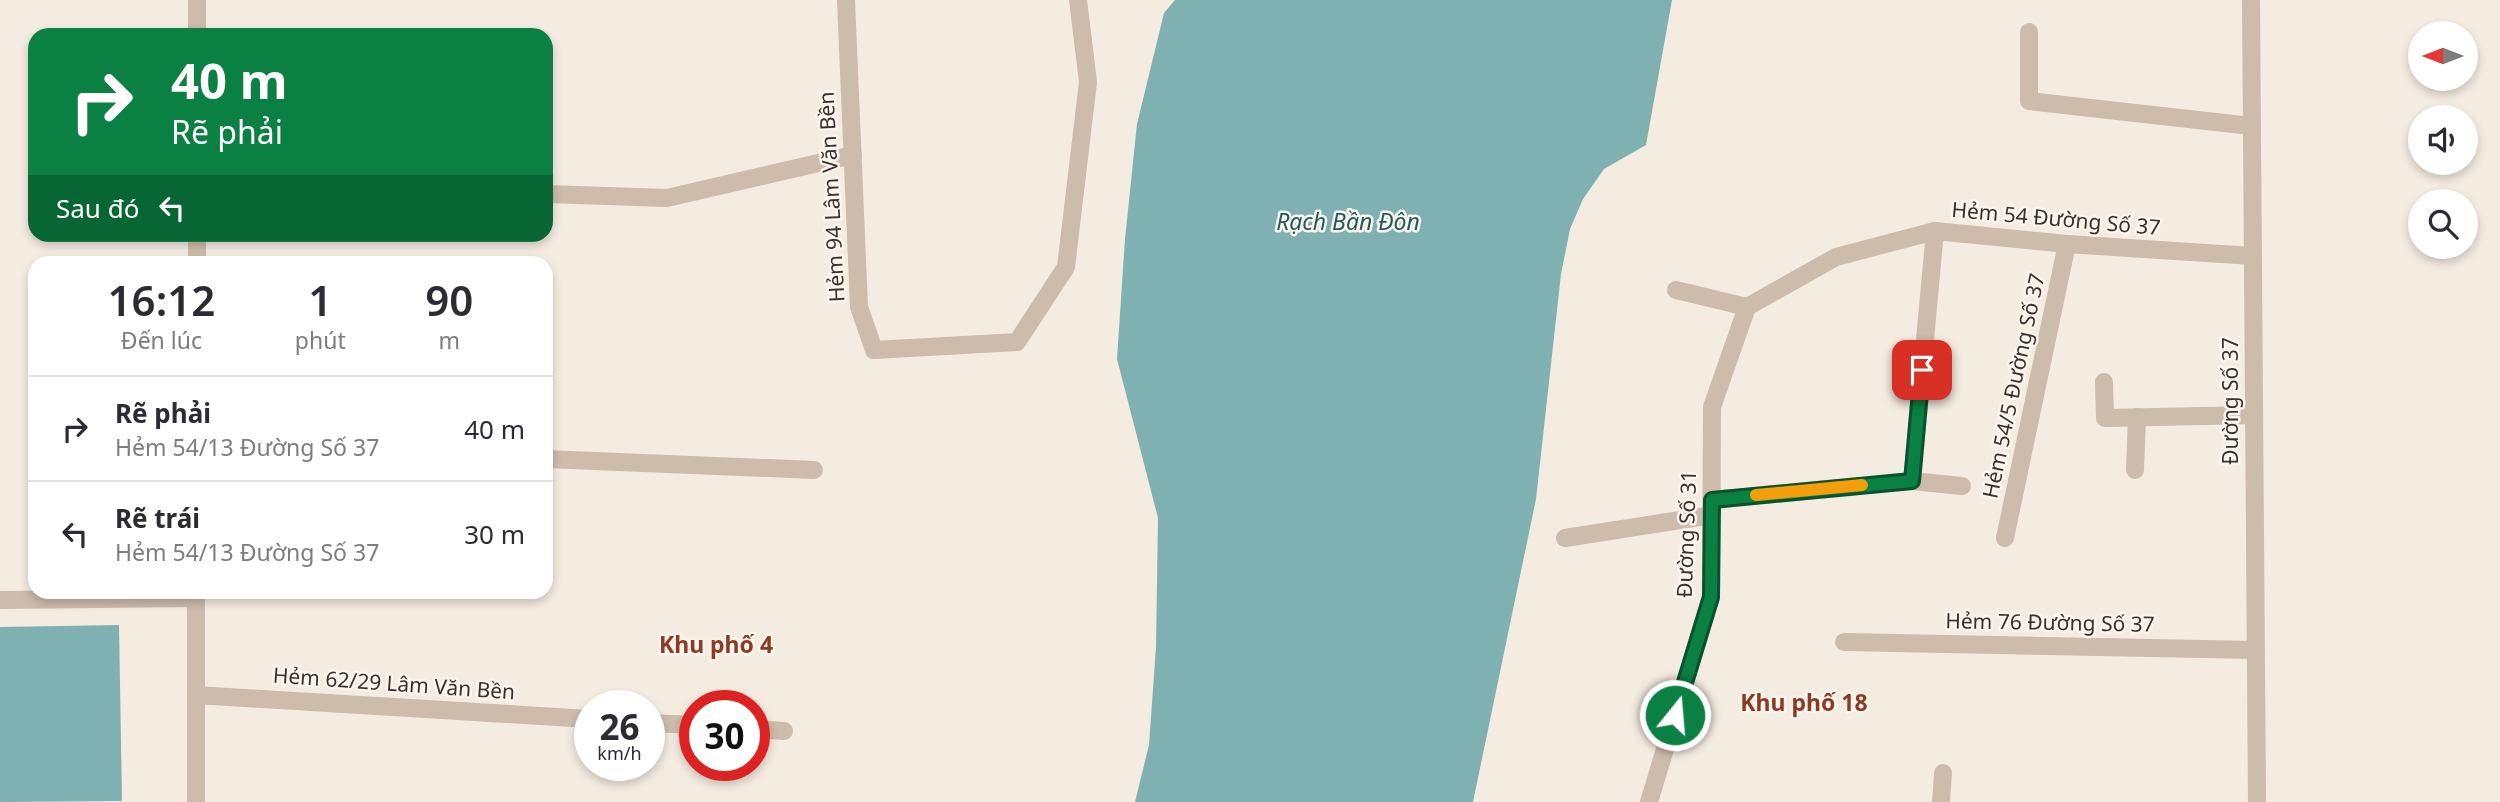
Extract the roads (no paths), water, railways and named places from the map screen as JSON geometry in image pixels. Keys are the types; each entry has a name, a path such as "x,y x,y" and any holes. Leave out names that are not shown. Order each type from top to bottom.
{"street":[{"path":"197,0 197,28"},
{"name":"Hẻm 94 Lâm Văn Bền","path":"846,0 859,307 874,350 1017,342 1066,267 1088,82 1078,0"},
{"name":"Đường Số 37","path":"2250,0 2257,802"},
{"path":"2029,32 2029,101 2251,126"},
{"path":"553,194 667,198 853,155"},
{"path":"1912,481 1935,231"},
{"name":"Hẻm 54 Đường Số 37","path":"1747,307 1836,257 1935,231 2067,244 2253,257"},
{"name":"Hẻm 54/5 Đường Số 37","path":"2005,538 2067,244"},
{"path":"1676,290 1747,307"},
{"name":"Đường Số 31","path":"1649,802 1711,597 1713,407 1747,307"},
{"path":"2104,382 2105,418 2254,415"},
{"path":"2135,470 2137,417"},
{"path":"553,459 814,470"},
{"path":"1565,538 1712,507 1912,481 1962,486"},
{"path":"0,600 39,599"},
{"path":"196,599 196,802"},
{"name":"Hẻm 76 Đường Số 37","path":"1844,642 2256,650"},
{"name":"Hẻm 62/29 Lâm Văn Bền","path":"196,695 574,718"},
{"path":"770,730 784,731"},
{"path":"1941,802 1942,773"}],"water":[{"name":"Rạch Bần Đôn","path":"1175,0 1672,0 1646,145 1604,169 1583,199 1570,229 1561,274 1536,499 1473,802 1135,802 1149,745 1156,647 1158,518 1117,359 1125,239 1137,124 1164,13"},
{"path":"119,625 122,801 0,802 0,627"}],"district":[{"name":"Khu phố 4","path":"716,645"},
{"name":"Khu phố 18","path":"1804,703"}]}
